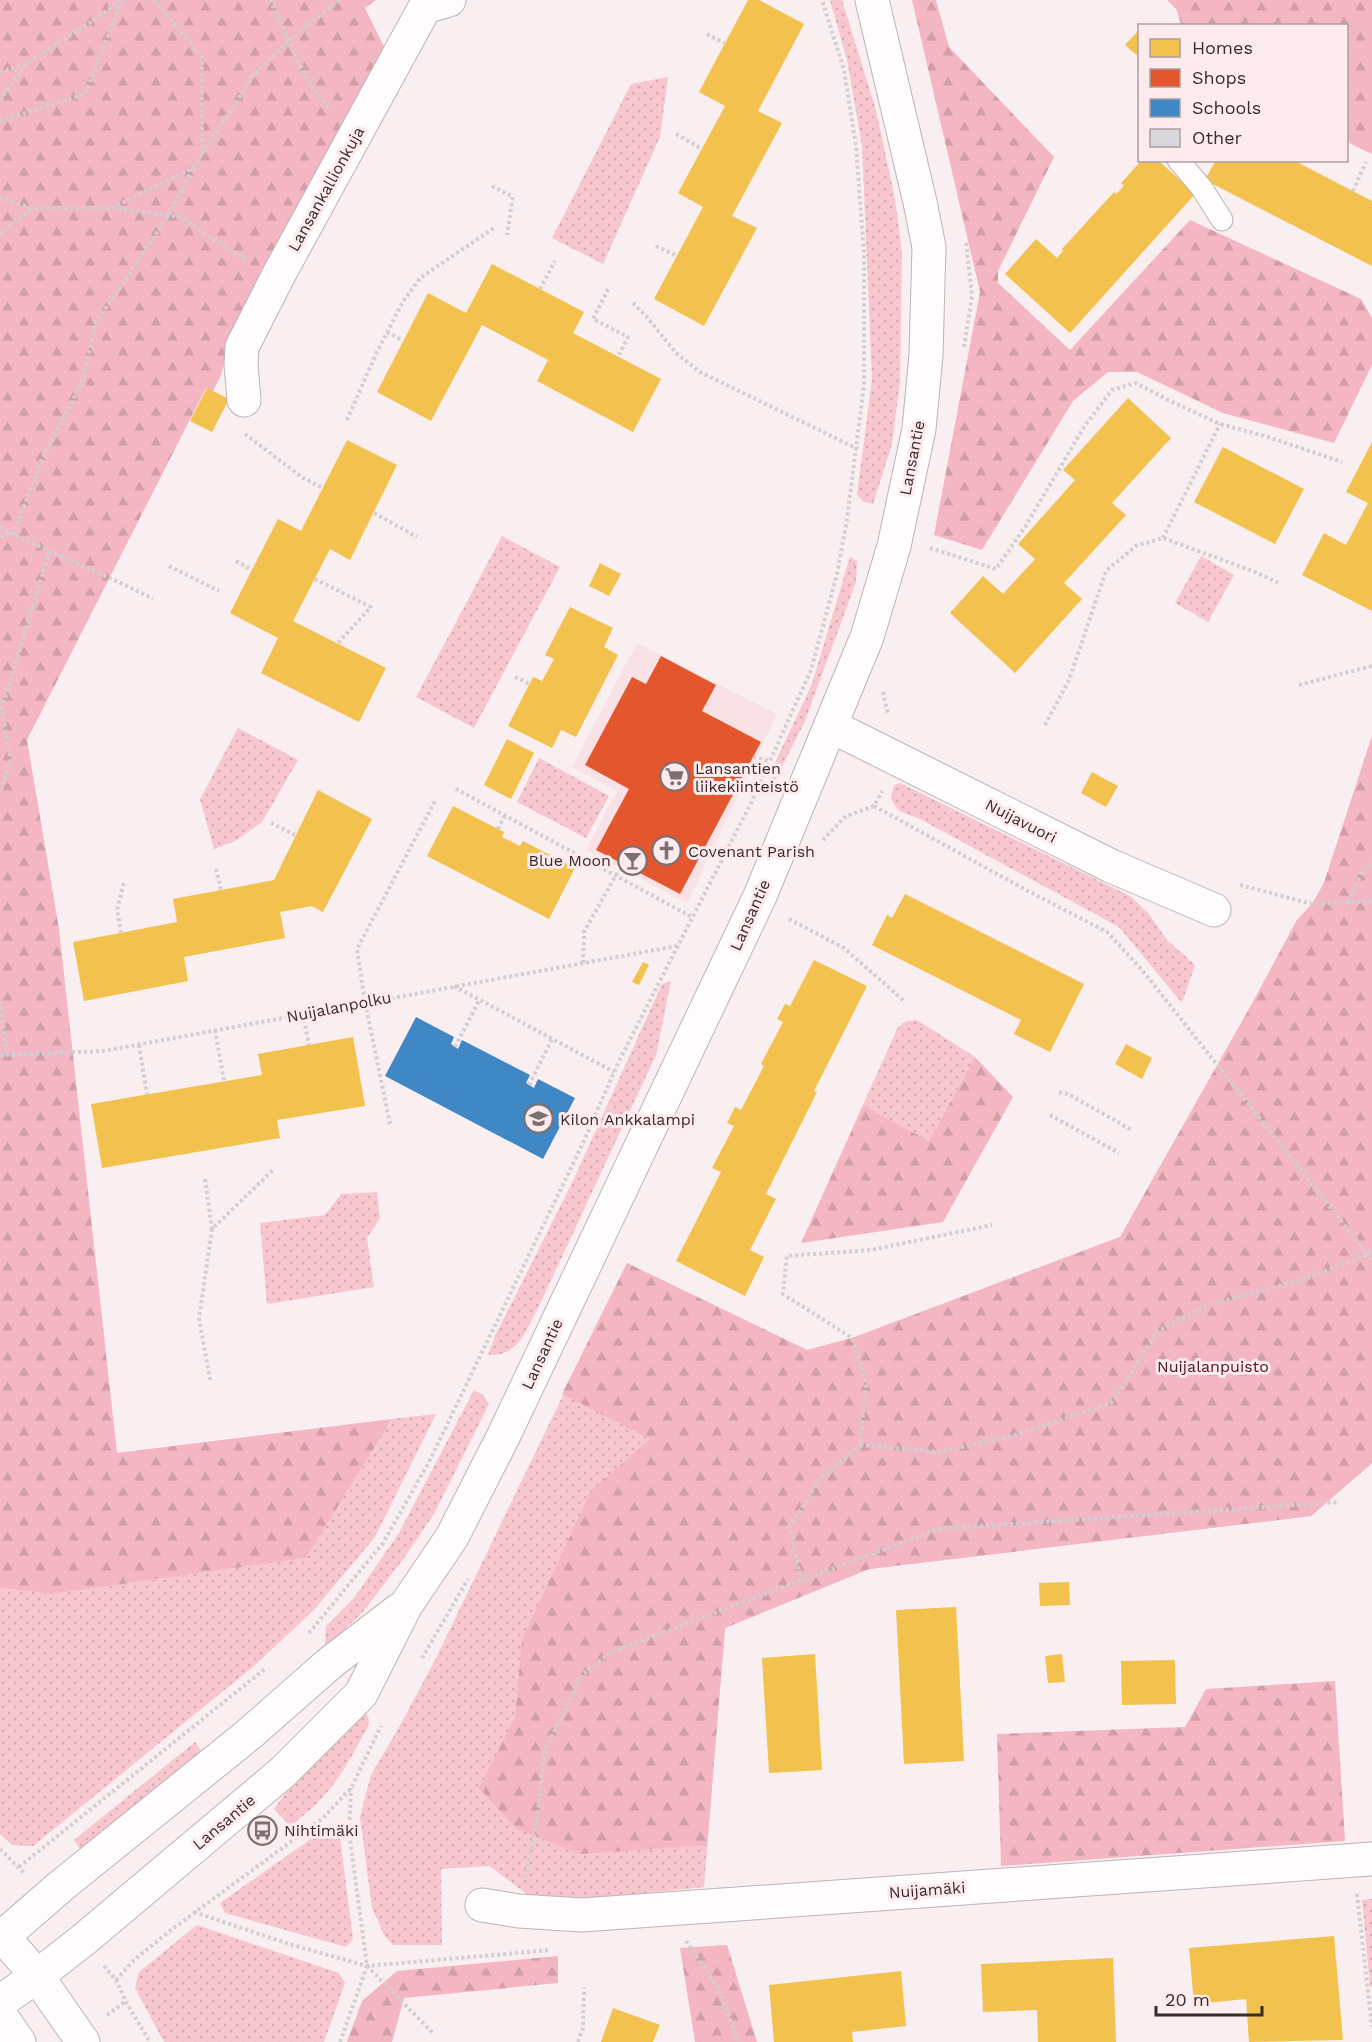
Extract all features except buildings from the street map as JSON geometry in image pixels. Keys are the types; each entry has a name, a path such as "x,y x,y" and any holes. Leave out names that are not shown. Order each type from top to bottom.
{"street":[{"name":"Lansankallionkuja","path":"242,415 242,347 424,7 449,0"},
{"name":"Lansantie","path":"0,2001 37,1976 91,1934 283,1772 361,1694 406,1605 452,1537 503,1437 760,896 867,637 894,546 919,429 926,355 929,247 921,202 872,0"},
{"name":"Nuijavuori","path":"831,726 1111,866 1214,910"},
{"name":"Lansantie","path":"1,1936 248,1736 330,1663 406,1605"},
{"name":"Nuijamäki","path":"482,1905 519,1911 582,1915 1372,1859"},
{"path":"1,1936 37,1976 83,2042"},
{"path":"0,2015 19,2042"}],"lane":[{"path":"1186,164 1222,220"}],"path":[{"path":"0,72 26,64 121,0"},
{"path":"0,122 85,94 121,0"},
{"path":"155,0 202,57 202,155"},
{"path":"270,0 305,76 353,141"},
{"path":"13,534 41,462 83,380 96,322 169,215 193,168 252,77 289,40 339,0"},
{"path":"304,1639 382,1543 429,1462 583,1143 614,1072 751,803 811,670 837,574 858,449 864,385 864,265 856,146 844,70 822,0"},
{"path":"707,34 724,43"},
{"path":"0,100 26,64"},
{"path":"676,134 702,149"},
{"path":"1353,191 1366,162"},
{"path":"112,208 193,168"},
{"path":"492,186 513,197 507,235"},
{"path":"0,198 31,208 112,208 182,217 231,251 278,276"},
{"path":"0,234 31,208"},
{"path":"347,420 387,332 402,303 420,278 494,228"},
{"path":"656,246 677,256"},
{"path":"540,289 555,261"},
{"path":"608,289 593,319 628,337 618,357"},
{"path":"633,303 676,353 700,372 858,449"},
{"path":"387,332 404,341"},
{"path":"922,546 996,569 1025,527 1084,427 1112,390 1136,382 1220,424 1268,437 1342,462"},
{"path":"242,415 303,478 323,488"},
{"path":"1163,538 1220,424"},
{"path":"374,513 417,537"},
{"path":"0,527 153,599"},
{"path":"0,536 13,534"},
{"path":"1045,725 1069,680 1106,571 1136,546 1163,538 1281,584"},
{"path":"2,708 49,552"},
{"path":"236,561 252,570"},
{"path":"169,566 219,591"},
{"path":"315,579 371,607 337,644"},
{"path":"1299,685 1372,666"},
{"path":"515,676 530,684"},
{"path":"0,700 11,763 0,790"},
{"path":"753,757 770,761"},
{"path":"456,789 693,917"},
{"path":"390,1124 365,1002 357,949 436,799"},
{"path":"874,806 1107,932 1148,978 1372,1260"},
{"path":"498,829 505,815"},
{"path":"271,823 295,835"},
{"path":"1348,902 1362,872 1372,862"},
{"path":"583,963 584,932 615,875 626,865"},
{"path":"216,869 221,890"},
{"path":"121,933 117,910 124,882"},
{"path":"1312,904 1372,901"},
{"path":"782,915 844,948 904,1001"},
{"name":"Nuijalanpolku","path":"0,1055 103,1051 677,946"},
{"path":"453,986 614,1072"},
{"path":"455,1047 479,1001"},
{"path":"0,1002 7,1055"},
{"path":"303,1014 309,1045"},
{"path":"215,1030 224,1081"},
{"path":"529,1085 552,1039"},
{"path":"139,1044 147,1094"},
{"path":"1059,1092 1068,1094 1132,1130"},
{"path":"1050,1115 1119,1153"},
{"path":"212,1229 273,1170"},
{"path":"205,1179 212,1229 199,1318 210,1380"},
{"path":"801,1581 790,1527 819,1480 860,1445 866,1382 852,1338 783,1294 787,1256 871,1250 992,1225"},
{"path":"860,1445 940,1452 1012,1436 1111,1403 1158,1331 1205,1306 1305,1279 1372,1250"},
{"path":"519,1911 537,1820 544,1750 582,1675 610,1652 938,1529 1339,1502"},
{"path":"19,1867 267,1668"},
{"path":"116,1980 134,1960 171,1930 323,1818 351,1788 386,1717"},
{"path":"340,2042 368,1966 349,1832 351,1788"},
{"path":"1357,1894 1372,2027"},
{"path":"685,1941 720,1991 738,2042"},
{"path":"368,1966 434,2034"},
{"path":"578,2042 583,2028 584,1988"}],"shaded area":[{"name":"Lansantien liikekiinteistö","path":"637,643 777,714 687,903 586,850 617,791 572,767"}],"green space":[{"path":"0,0 376,0 365,8 385,49 230,341 221,375 213,391 206,388 27,740 59,929 117,1453 392,1419 306,1558 53,1594 0,1588"},
{"path":"830,0 842,0 876,110 895,199 902,253 900,382 892,444 873,504 864,502 857,495 872,379 862,146 847,60"},
{"path":"912,0 936,0 949,47 1054,157 998,271 998,283 1070,350 1190,220 1361,299 1372,318 1372,365 1334,443 1223,413 1137,372 1108,372 1073,401 982,550 934,535 980,292"},
{"path":"1167,0 1372,0 1372,154 1348,142 1348,24 1181,24 1177,10"},
{"path":"668,77 660,137 603,264 552,238 631,84"},
{"path":"502,536 560,567 474,728 416,697"},
{"path":"1201,556 1234,575 1208,622 1175,603"},
{"path":"850,557 857,561 856,582 805,721 768,794 775,763 812,684"},
{"path":"238,728 298,760 262,822 235,841 214,849 200,799"},
{"name":"Nuijalanpuisto","path":"1372,736 1372,1463 1311,1516 869,1569 725,1628 704,1887 562,1902 535,1900 489,1866 441,1869 442,1945 393,1945 384,1935 372,1908 360,1817 371,1775 436,1658 627,1263 807,1350 852,1338 1120,1237 1297,920 1312,904 1324,883"},
{"name":"Nuijalanpuisto","path":"1372,736 1372,1463 1311,1516 869,1569 725,1628 707,1845 580,1854 517,1829 479,1788 515,1718 522,1640 591,1491 650,1439 562,1394 627,1263 807,1350 852,1338 1120,1237 1297,920 1312,904 1324,883"},
{"path":"539,758 609,796 586,838 517,802"},
{"path":"900,783 1130,896 1148,913 1167,940 1195,965 1182,1003 1119,927 920,819 899,811 891,799 894,785"},
{"path":"671,981 656,1055 538,1308 525,1334 514,1347 507,1352 488,1355 495,1336 573,1181 662,984"},
{"path":"917,1020 975,1057 929,1141 863,1105 898,1027 907,1021"},
{"path":"975,1057 1013,1097 943,1222 801,1243 863,1105 929,1141"},
{"path":"377,1192 380,1218 367,1238 374,1287 267,1304 260,1223 325,1215 341,1194"},
{"path":"474,1390 483,1395 489,1404 434,1514 362,1613 325,1647 326,1626 354,1598 399,1533"},
{"path":"436,1414 375,1537 313,1611 254,1666 33,1846 12,1845 0,1834 0,1588 53,1594 306,1558 392,1419"},
{"path":"1335,1681 1345,1841 1001,1866 997,1734 1185,1727 1206,1689"},
{"path":"360,1705 368,1716 369,1724 352,1756 322,1799 290,1826 274,1809 321,1745"},
{"path":"195,1742 204,1755 83,1853 74,1840"},
{"path":"332,1824 339,1830 353,1939 346,1947 225,1913 220,1903"},
{"path":"1372,1899 1372,1988 1362,1900"},
{"path":"197,1925 339,1973 345,1983 324,2042 164,2042 135,1988 139,1972"},
{"path":"727,1945 757,2042 695,2042 680,1948"},
{"path":"558,1956 558,1983 404,1998 392,2042 347,2042 362,2001 397,1971"}],"place":[{"name":"Lansantien liikekiinteistö","path":"674,777"},
{"name":"Covenant Parish","path":"667,851"},
{"name":"Blue Moon","path":"632,860"},
{"name":"Kilon Ankkalampi","path":"539,1119"},
{"name":"Nihtimäki","path":"263,1830"}]}
